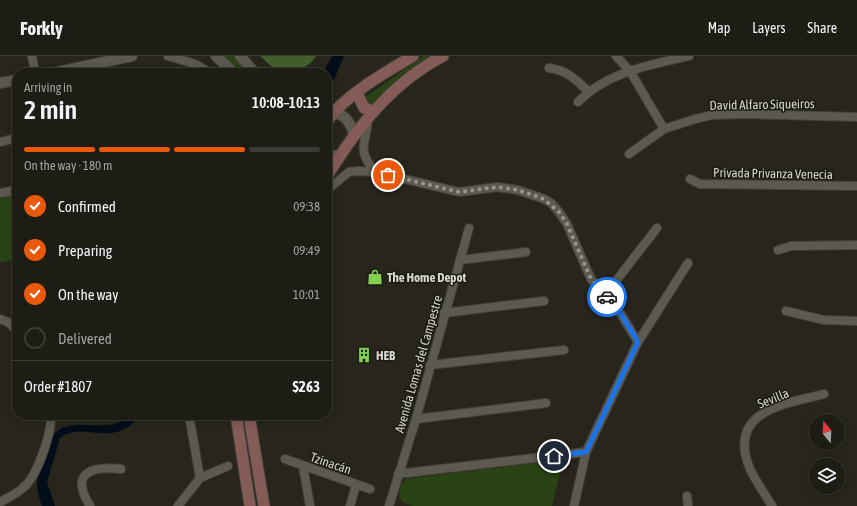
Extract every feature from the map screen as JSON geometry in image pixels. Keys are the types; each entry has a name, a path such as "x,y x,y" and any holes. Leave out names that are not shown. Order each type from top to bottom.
{"main road":[{"path":"332,113 357,93 413,56"},
{"path":"332,168 371,113 405,80 443,56"},
{"path":"357,93 364,108 371,113"},
{"path":"237,420 250,506"},
{"path":"251,420 262,505"}],"street":[{"path":"32,56 34,68"},
{"path":"76,68 132,56"},
{"path":"168,56 195,64 202,68"},
{"path":"216,56 229,68"},
{"path":"240,56 251,68"},
{"path":"616,56 630,71 664,129"},
{"path":"578,102 588,91 606,80 630,71 689,56"},
{"path":"549,68 558,69 569,74 588,91"},
{"path":"0,83 12,81"},
{"path":"371,113 362,152 366,161 375,172"},
{"name":"David Alfaro Siqueiros","path":"629,154 664,129 694,119 725,114 857,116"},
{"path":"332,115 342,115 347,118 354,135"},
{"path":"0,142 12,139"},
{"path":"332,155 339,156"},
{"path":"332,186 349,172 359,171 375,172 459,192 497,187 518,190 544,199 559,212 567,224 591,279 619,311 638,342"},
{"name":"Privada Privanza Venecia","path":"690,179 700,184 857,186"},
{"path":"0,193 12,191"},
{"name":"Avenida Lomas del Campestre","path":"389,506 416,419 444,313 469,228"},
{"path":"605,295 657,228"},
{"path":"778,250 791,246 857,245"},
{"path":"460,260 526,252"},
{"path":"574,506 586,452 638,342 688,263"},
{"path":"444,313 544,301"},
{"path":"786,310 824,320 857,320"},
{"path":"0,319 8,322 12,326"},
{"path":"430,366 564,350"},
{"name":"Sevilla","path":"772,506 750,469 744,438 746,430 756,418 767,411 783,404 824,394"},
{"path":"416,419 546,403"},
{"path":"0,502 20,490 30,480 47,437 50,420"},
{"path":"190,420 200,478"},
{"path":"398,474 586,452"},
{"name":"Tzinacán","path":"285,459 370,489"},
{"path":"178,506 200,478 228,466"},
{"path":"303,466 310,506"},
{"path":"90,506 83,490 83,479 85,474 96,468 121,468"},
{"path":"350,506 356,485"},
{"path":"687,496 688,506"}],"green space":[{"path":"222,56 235,56 243,68 239,68"},
{"path":"260,56 316,56 309,64 302,68 273,68"},
{"path":"423,56 431,56 401,76 370,106 364,98"},
{"path":"12,194 12,261 0,262 0,196"},
{"path":"563,460 552,506 413,506 402,502 399,493 400,487 405,479"}],"water":[{"path":"332,56 344,56 332,84 332,68 326,68"},
{"path":"135,420 130,426 120,431 99,433 79,431 70,433 60,438 47,482 55,506 42,506 37,482 49,443 54,434 61,428 70,426 102,425"}],"way so far":[{"path":"388,175 459,192 473,192 486,188 497,187 518,190 544,199 551,203 567,224 591,279 607,297"}],"place":[{"name":"The Home Depot","path":"375,277"},
{"name":"HEB","path":"364,355"}],"route":[{"path":"554,456 586,452 626,371 638,342 619,311 607,297"}]}
